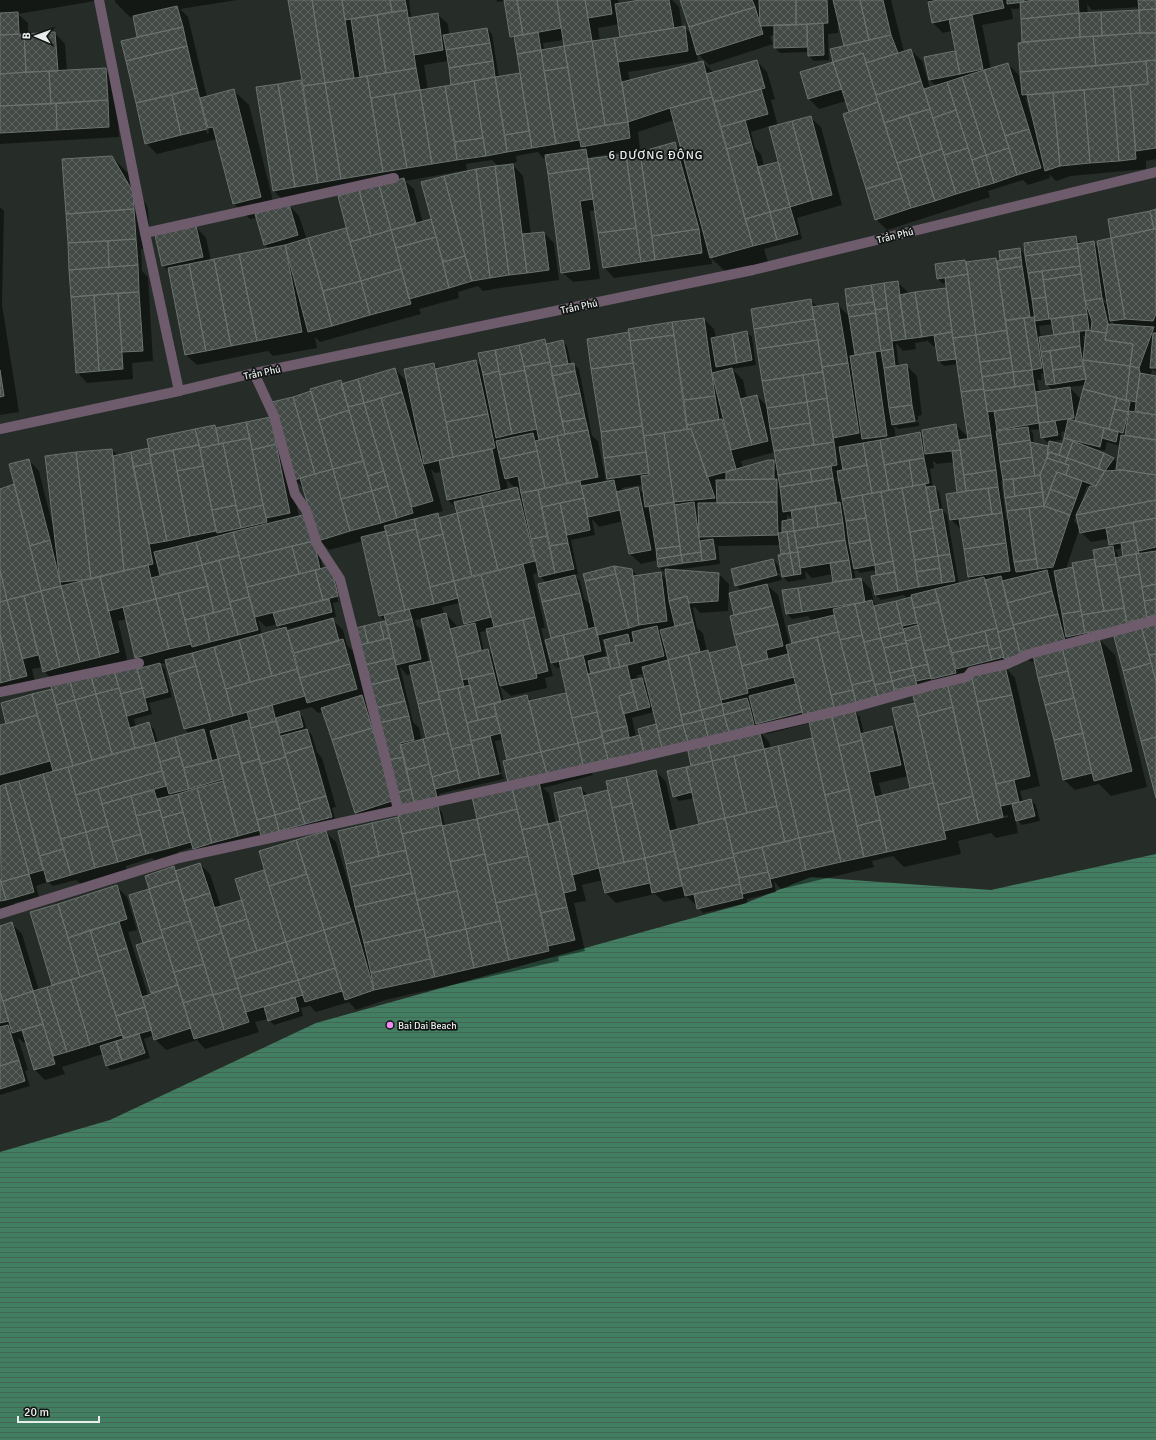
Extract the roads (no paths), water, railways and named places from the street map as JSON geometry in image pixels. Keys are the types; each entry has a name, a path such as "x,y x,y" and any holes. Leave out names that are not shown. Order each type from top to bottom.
{"street":[{"path":"99,0 145,233 179,391"},
{"name":"Trần Phú","path":"0,429 179,391 254,373 753,270 1156,172"},
{"path":"145,233 394,178"},
{"path":"254,373 274,416 295,494 306,510 318,544 340,579 398,809"},
{"path":"0,914 179,858 627,760 855,707 967,677 971,672 1007,664 1029,654 1156,620"},
{"path":"0,692 139,663"}],"place":[{"name":"Bai Dai Beach","path":"390,1025"}],"district":[{"name":"6 DƯƠNG ĐÔNG","path":"656,155"}]}
